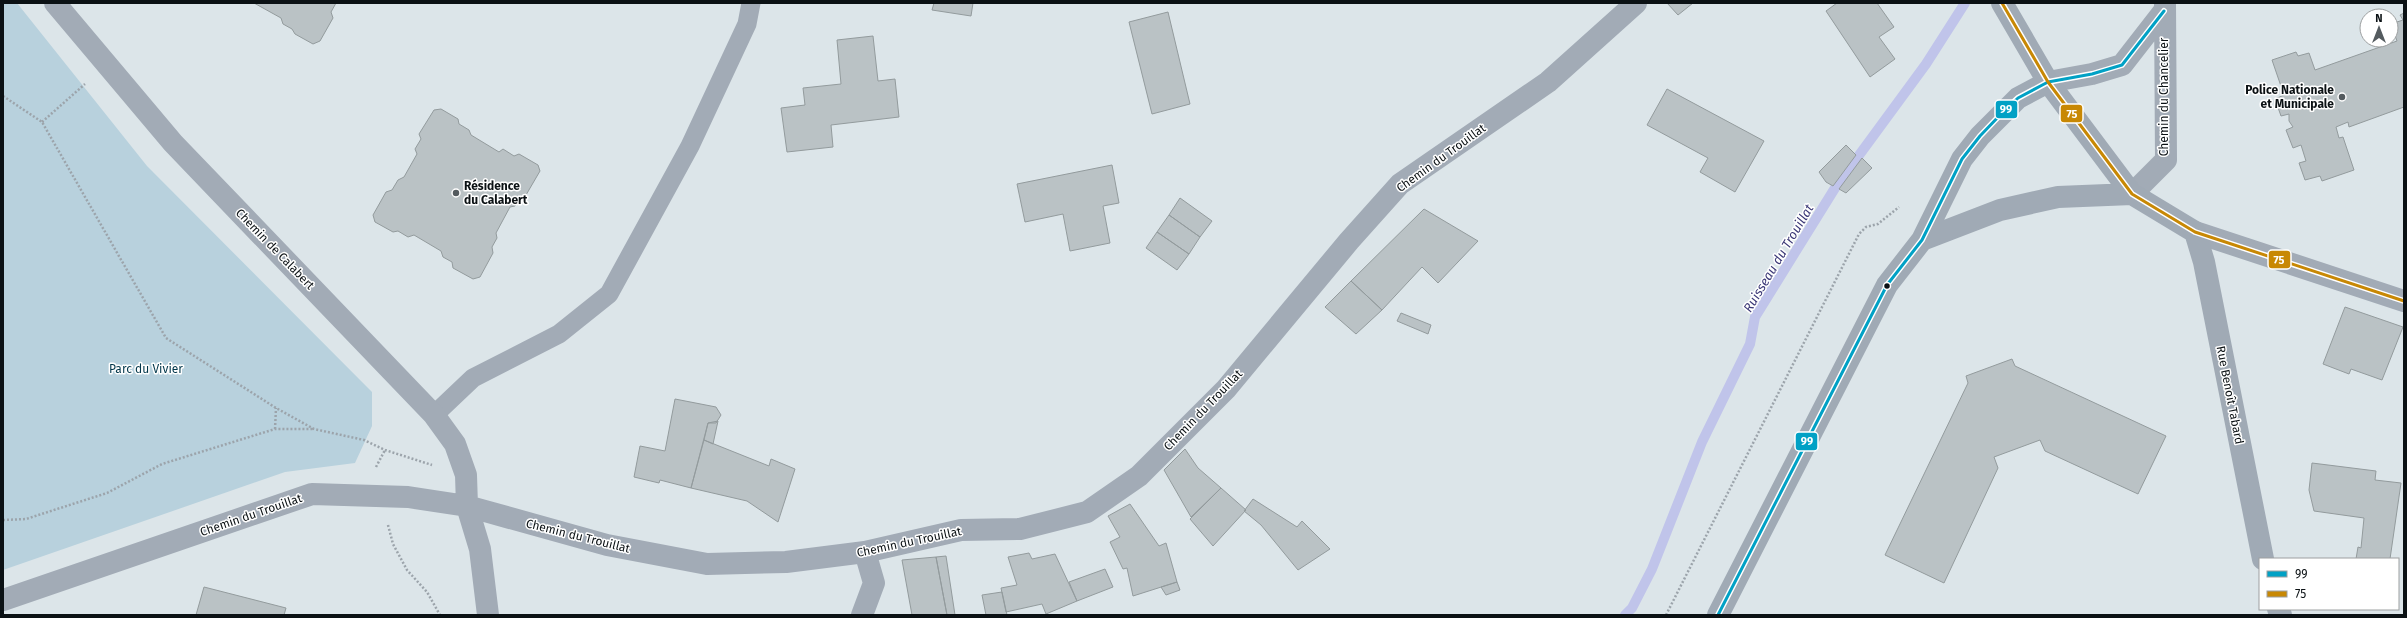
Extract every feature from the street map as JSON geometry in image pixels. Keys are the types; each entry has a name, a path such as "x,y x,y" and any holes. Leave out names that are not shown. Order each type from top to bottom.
{"main road":[{"path":"2002,3 2048,82 2132,194 2195,232"},
{"path":"1718,615 1887,285 1922,240 1962,160 1980,136 2018,98 2048,82"},
{"path":"1922,240 2000,210 2058,197 2132,194"},
{"name":"Rue Benoît Tabard","path":"2195,232 2204,262 2263,558"}],"street":[{"name":"Chemin de Calabert","path":"55,3 173,142 434,415 455,444 464,468 467,506 480,549 488,615"},
{"name":"Chemin du Trouillat","path":"3,600 312,494 408,496 467,506 607,545 707,564 786,562 865,552 961,530 1020,529 1087,512 1139,476 1226,389 1349,241 1400,184 1548,82 1636,3"},
{"name":"Chemin du Chancelier","path":"2048,82 2092,74 2122,65 2164,7"},
{"name":"Chemin du Chancelier","path":"2132,194 2166,160 2164,7"},
{"path":"2195,232 2404,301"},
{"path":"862,615 874,583 865,552"}],"lane":[{"path":"434,415 473,378 559,334 609,294 690,146 747,24 751,3"}],"path":[{"path":"42,122 90,80"},
{"path":"3,96 42,122 166,338 276,408 314,430"},
{"path":"1666,615 1859,234 1866,226 1878,224 1899,207"},
{"path":"275,430 276,408"},
{"path":"3,520 26,519 106,493 162,464 275,430 314,430 364,440 385,450 434,466"},
{"path":"374,470 385,450"},
{"path":"387,520 393,544 407,570 427,592 440,615"}],"green space":[{"name":"Parc du Vivier","path":"3,3 17,3 147,166 372,392 372,426 355,463 285,472 3,570"}],"building":[{"path":"254,3 336,3 331,12 333,18 320,41 313,44 295,34 292,29 283,24 281,18"},
{"path":"934,3 973,3 971,16 932,10"},
{"path":"1667,3 1693,3 1678,15"},
{"path":"1837,3 1877,3 1894,27 1879,37 1895,59 1870,77 1826,11"},
{"path":"1168,12 1190,104 1152,114 1129,22"},
{"name":"Police Nationale et Municipale","path":"2404,13 2404,107 2349,127 2348,122 2336,127 2339,138 2343,137 2354,170 2322,181 2320,176 2305,180 2299,163 2306,161 2301,145 2293,148 2286,130 2293,127 2289,121 2289,114 2281,116 2275,99 2284,95 2272,60 2296,52 2298,56 2309,53 2315,70 2377,48 2399,48 2399,21 2403,20 2400,15"},
{"path":"873,36 878,81 895,79 899,117 831,125 833,147 787,152 781,108 805,105 803,88 841,84 837,40"},
{"path":"1667,89 1764,141 1735,192 1700,172 1708,158 1647,125"},
{"name":"Résidence du Calabert","path":"441,109 458,119 459,124 469,130 471,135 499,152 503,149 514,156 519,154 538,165 540,171 526,195 520,197 515,206 510,207 496,233 497,238 492,247 493,253 480,277 473,279 453,268 452,262 443,257 441,251 414,235 408,237 398,231 393,232 375,222 373,215 386,192 392,190 398,180 404,177 417,154 415,149 421,139 419,134 434,110"},
{"path":"1846,145 1856,155 1833,186 1826,182 1819,172"},
{"path":"1862,158 1872,168 1846,193 1839,189"},
{"path":"1112,165 1119,203 1103,206 1110,243 1070,251 1063,214 1025,222 1017,184"},
{"path":"1180,198 1212,221 1200,237 1169,215"},
{"path":"1424,209 1478,241 1438,283 1422,267 1382,310 1351,281"},
{"path":"1169,215 1200,237 1189,254 1157,232"},
{"path":"1157,232 1189,254 1177,270 1146,248"},
{"path":"1351,281 1382,310 1356,334 1325,307"},
{"path":"2345,307 2403,327 2382,380 2351,369 2349,374 2323,364"},
{"path":"1401,313 1431,325 1428,334 1397,321"},
{"path":"2012,359 2015,366 2166,436 2138,494 2045,451 2040,440 1994,457 1998,468 1944,583 1885,555 1968,383 1966,376"},
{"path":"675,399 716,407 721,415 716,423 708,423 691,488 660,480 659,483 634,477 640,446 665,451"},
{"path":"718,421 713,444 704,440 708,423"},
{"path":"704,440 769,466 771,459 795,469 778,522 747,501 691,488"},
{"path":"1185,449 1198,468 1221,488 1191,517 1164,470"},
{"path":"2312,463 2376,471 2375,480 2401,483 2390,558 2356,558 2358,547 2361,548 2364,518 2314,511 2309,490"},
{"path":"1221,488 1246,510 1213,546 1190,519"},
{"path":"1253,499 1297,527 1302,521 1330,549 1298,570 1261,525 1244,511"},
{"path":"1130,504 1159,546 1166,543 1177,582 1133,596 1127,568 1123,569 1110,542 1120,537 1108,516"},
{"path":"1029,553 1032,559 1055,554 1077,601 1046,614 1042,604 1006,612 1001,588 1017,585 1008,557"},
{"path":"946,556 955,615 947,615 936,557"},
{"path":"936,557 947,615 912,615 902,560"},
{"path":"1105,569 1113,587 1077,601 1069,582"},
{"path":"1177,582 1180,590 1166,595 1161,587"},
{"path":"204,587 286,608 284,615 196,615"},
{"path":"1002,592 1007,615 986,615 982,595"}],"waterway":[{"name":"Ruisseau du Trouillat","path":"1625,615 1632,608 1652,569 1702,442 1750,344 1755,317 1835,188 1926,64 1965,3"}],"transit line":[{"name":"75","path":"2002,3 2048,82 2132,194 2195,232 2404,301"},
{"name":"99","path":"1718,615 1887,285 1922,240 1962,159 1980,136 2018,98 2048,82 2092,74 2122,65 2164,11"}],"place":[{"name":"Police Nationale et Municipale","path":"2342,97"},
{"name":"Résidence du Calabert","path":"456,193"}]}
